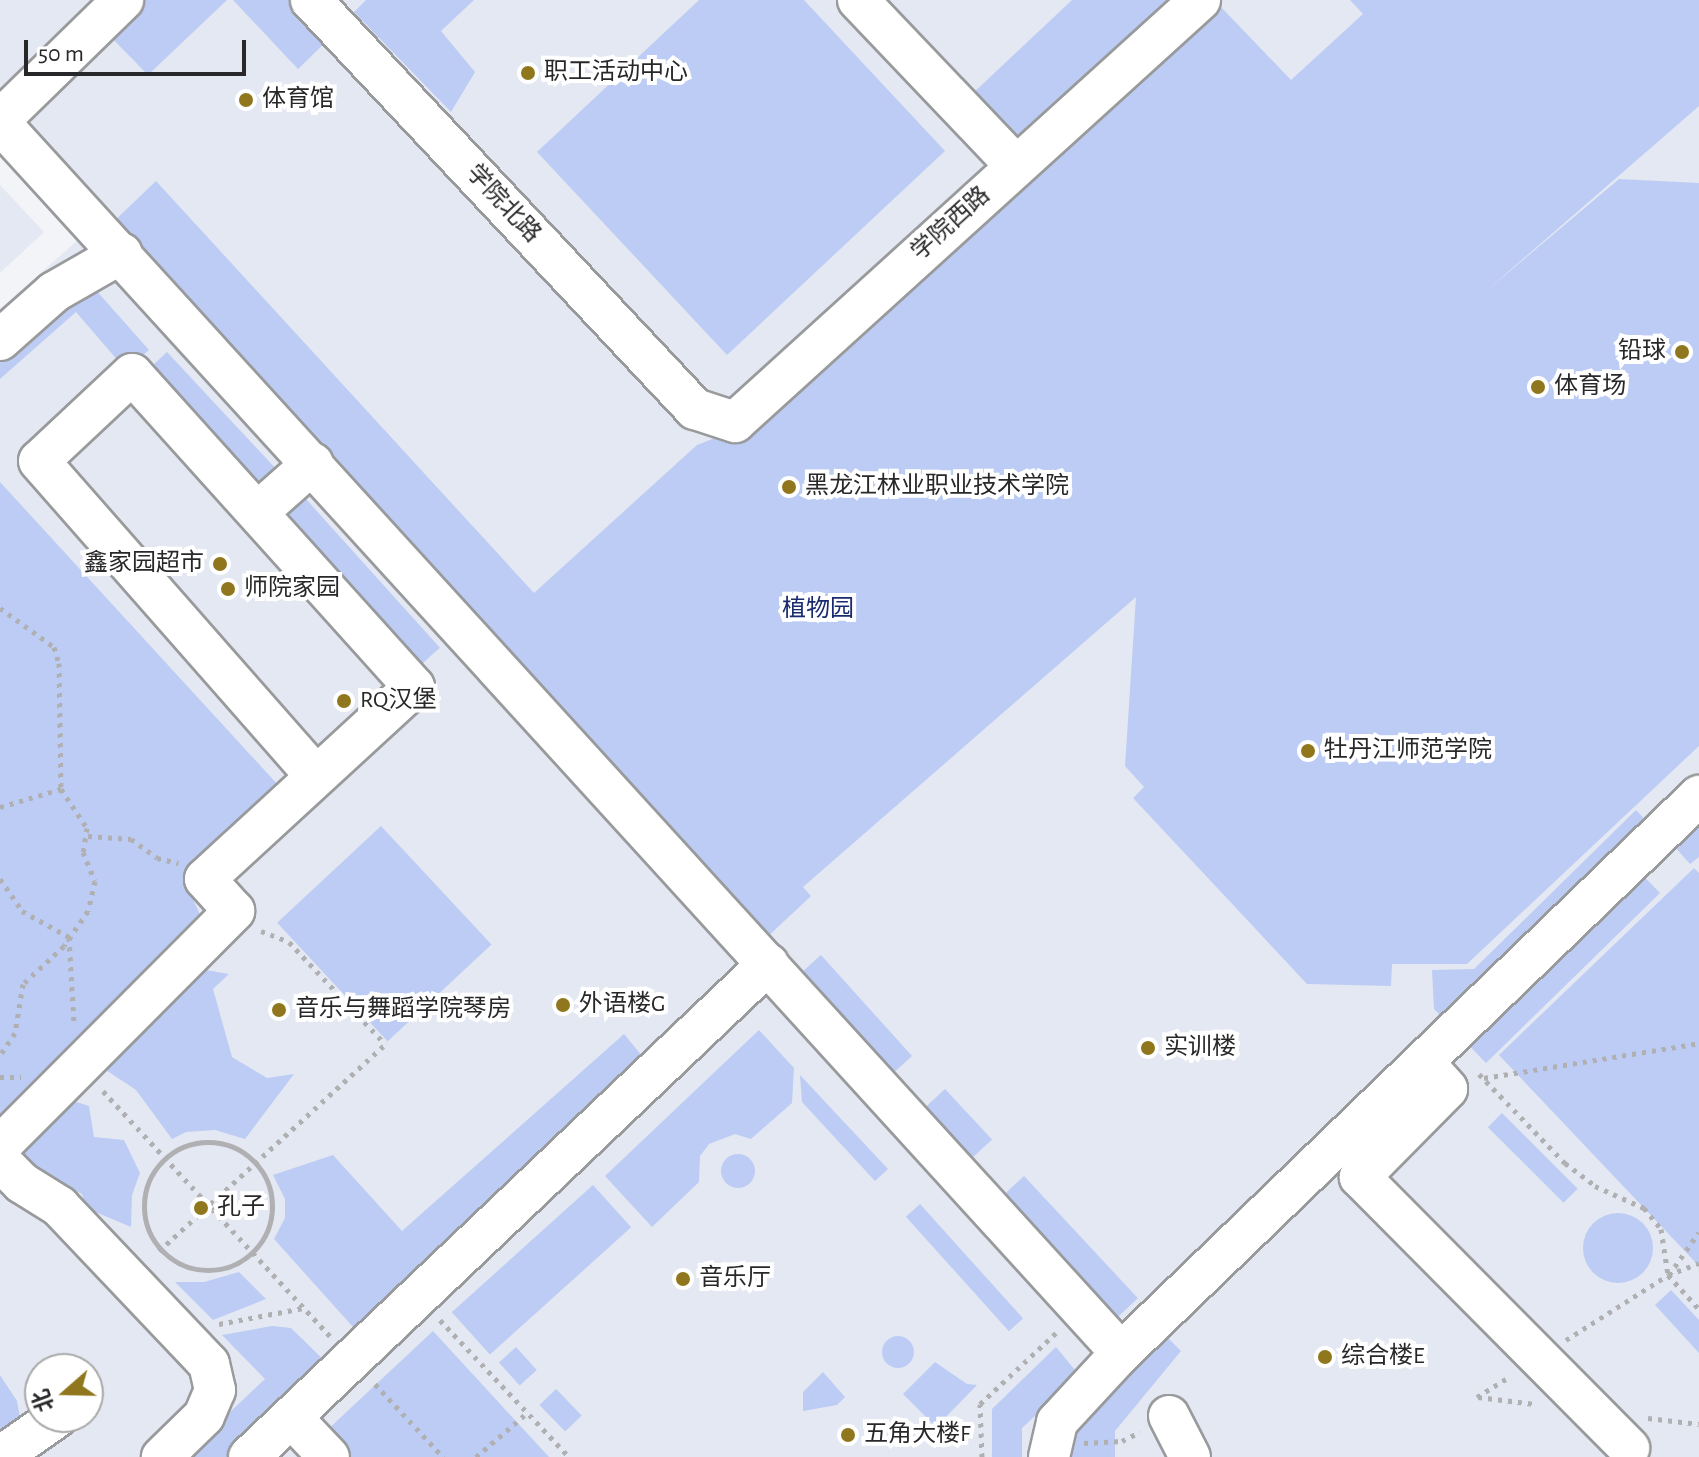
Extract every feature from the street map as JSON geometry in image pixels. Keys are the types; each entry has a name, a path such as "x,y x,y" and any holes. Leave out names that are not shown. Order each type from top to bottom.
{"street":[{"path":"123,0 0,121 1121,1353"},
{"name":"学院北路","path":"312,0 695,409"},
{"path":"858,0 1015,165"},
{"name":"学院西路","path":"695,409 735,422 1200,0"},
{"path":"0,340 54,292 122,253"},
{"path":"0,1147 234,911 205,879 414,687 259,511 132,374 39,461 316,776"},
{"path":"259,511 313,463"},
{"path":"1050,1451 1057,1422 1121,1353 1699,796"},
{"path":"249,1457 768,964"},
{"path":"1423,1062 1447,1089 1360,1177 1629,1448"},
{"path":"0,1161 22,1183 59,1206 209,1364 215,1390 204,1416 162,1457"},
{"path":"1169,1416 1190,1457"},
{"path":"291,1417 329,1457"},
{"path":"0,1457 34,1433"}],"path":[{"path":"0,608 54,647 59,663 61,789 88,836 83,852 95,881 88,911 69,937 23,984 15,1033 0,1055"},
{"path":"0,807 61,789"},
{"path":"88,836 131,839 157,858 186,864 205,879"},
{"path":"0,879 22,911 69,937"},
{"path":"129,1279 387,1043 289,942 265,935 234,911"},
{"path":"69,937 71,1016 84,1062 165,1158 315,1319"},
{"path":"1699,1043 1483,1078 1565,1163 1595,1186 1644,1208 1661,1229 1668,1275 1699,1309"},
{"path":"205,1141 227,1144 254,1162 270,1191 271,1213 253,1252 236,1264 206,1269 177,1262 161,1250 149,1232 144,1202 152,1173 165,1158 205,1141"},
{"path":"1668,1275 1699,1232"},
{"path":"1554,1348 1668,1275 1699,1263"},
{"path":"418,1296 569,1457"},
{"path":"184,1336 236,1318 304,1308"},
{"path":"982,1457 980,1404 1081,1309"},
{"path":"352,1359 443,1457"},
{"path":"1477,1397 1515,1372"},
{"path":"476,1457 527,1413"},
{"path":"1050,1451 1122,1441 1169,1416"}],"shaded area":[{"name":"黑龙江林业职业技术学院","path":"0,0 1699,0 738,883 0,92"},
{"name":"牡丹江师范学院","path":"1699,90 1699,1457 0,1457 0,309 96,224 737,896"},
{"path":"0,185 44,232 0,273"}],"green space":[{"path":"133,0 227,0 148,75 103,29"},
{"path":"233,0 295,0 331,37 298,69"},
{"path":"366,0 474,0 441,31 475,72 451,112 354,12"},
{"path":"699,0 804,0 945,151 727,355 537,152"},
{"path":"1072,0 1178,0 1019,147 970,96"},
{"name":"植物园","path":"1350,0 1699,0 1699,106 1485,292 1619,179 1699,183 1699,746 1467,964 1392,964 1391,986 1307,984 1133,798 1144,787 1125,766 1136,597 803,887 811,896 763,941 108,227 156,181 534,593 697,445 728,433 1220,6 1291,80 1363,14"},
{"path":"87,280 149,350 126,370 76,312 0,379 0,350"},
{"path":"167,352 282,476 266,491 151,367"},
{"path":"0,482 279,786 184,880 203,921 0,1125"},
{"path":"296,488 440,648 419,667 275,507"},
{"path":"1699,804 1699,857 1690,864 1665,836"},
{"path":"1636,810 1656,831 1627,859 1660,893 1486,1063 1434,1009 1432,970 1474,969"},
{"path":"381,826 491,944 388,1041 277,923"},
{"path":"1694,868 1699,873 1699,1266 1499,1055"},
{"path":"821,955 912,1056 885,1080 794,979"},
{"path":"194,968 229,974 213,989 232,1057 267,1078 294,1074 245,1139 215,1130 186,1132 172,1139 136,1090 100,1066"},
{"path":"759,1030 794,1068 792,1103 751,1139 735,1134 709,1144 700,1156 699,1182 652,1227 605,1176"},
{"path":"624,1034 647,1062 353,1327 274,1239 285,1218 285,1199 273,1175 333,1155 402,1231"},
{"path":"800,1075 888,1169 875,1181 802,1102"},
{"path":"945,1089 992,1139 966,1163 919,1113"},
{"path":"70,1100 89,1106 94,1137 124,1140 140,1173 132,1195 131,1227 86,1208 82,1194 11,1160"},
{"path":"1502,1113 1578,1189 1564,1203 1488,1127"},
{"path":"738,1154 750,1159 755,1171 750,1183 738,1188 726,1183 721,1171 726,1159"},
{"path":"1024,1176 1138,1298 1114,1321 1000,1199"},
{"path":"593,1185 631,1227 490,1354 452,1312"},
{"path":"920,1204 1023,1318 1009,1331 906,1217"},
{"path":"1618,1213 1643,1223 1653,1248 1643,1273 1618,1283 1593,1273 1583,1248 1593,1223"},
{"path":"239,1272 266,1299 213,1320 175,1282 204,1282"},
{"path":"1671,1290 1699,1320 1699,1353 1655,1305"},
{"path":"272,1326 291,1328 327,1363 226,1457 182,1457 265,1379 222,1335"},
{"path":"433,1331 549,1457 347,1457 324,1433"},
{"path":"898,1336 910,1340 914,1352 910,1364 898,1368 886,1364 882,1352 886,1340"},
{"path":"1167,1337 1181,1351 1115,1431 1115,1457 1062,1457 1070,1431"},
{"path":"516,1347 537,1370 520,1385 499,1362"},
{"path":"1056,1347 1079,1375 1022,1428 1022,1457 992,1457 992,1409"},
{"path":"935,1362 967,1384 977,1385 936,1427 903,1394"},
{"path":"823,1372 845,1397 837,1405 803,1411 803,1392"},
{"path":"0,1375 17,1401 25,1444 0,1457"},
{"path":"556,1389 582,1416 565,1432 539,1405"}],"place":[{"name":"职工活动中心","path":"528,73"},
{"name":"体育馆","path":"246,100"},
{"name":"铅球","path":"1682,352"},
{"name":"体育场","path":"1538,387"},
{"name":"黑龙江林业职业技术学院","path":"789,487"},
{"name":"鑫家园超市","path":"220,564"},
{"name":"师院家园","path":"228,589"},
{"name":"RQ汉堡","path":"344,701"},
{"name":"牡丹江师范学院","path":"1308,751"},
{"name":"外语楼G","path":"563,1005"},
{"name":"音乐与舞蹈学院琴房","path":"279,1010"},
{"name":"实训楼","path":"1148,1048"},
{"name":"孔子","path":"201,1208"},
{"name":"音乐厅","path":"683,1279"},
{"name":"综合楼E","path":"1325,1357"},
{"name":"五角大楼F","path":"848,1435"}]}
